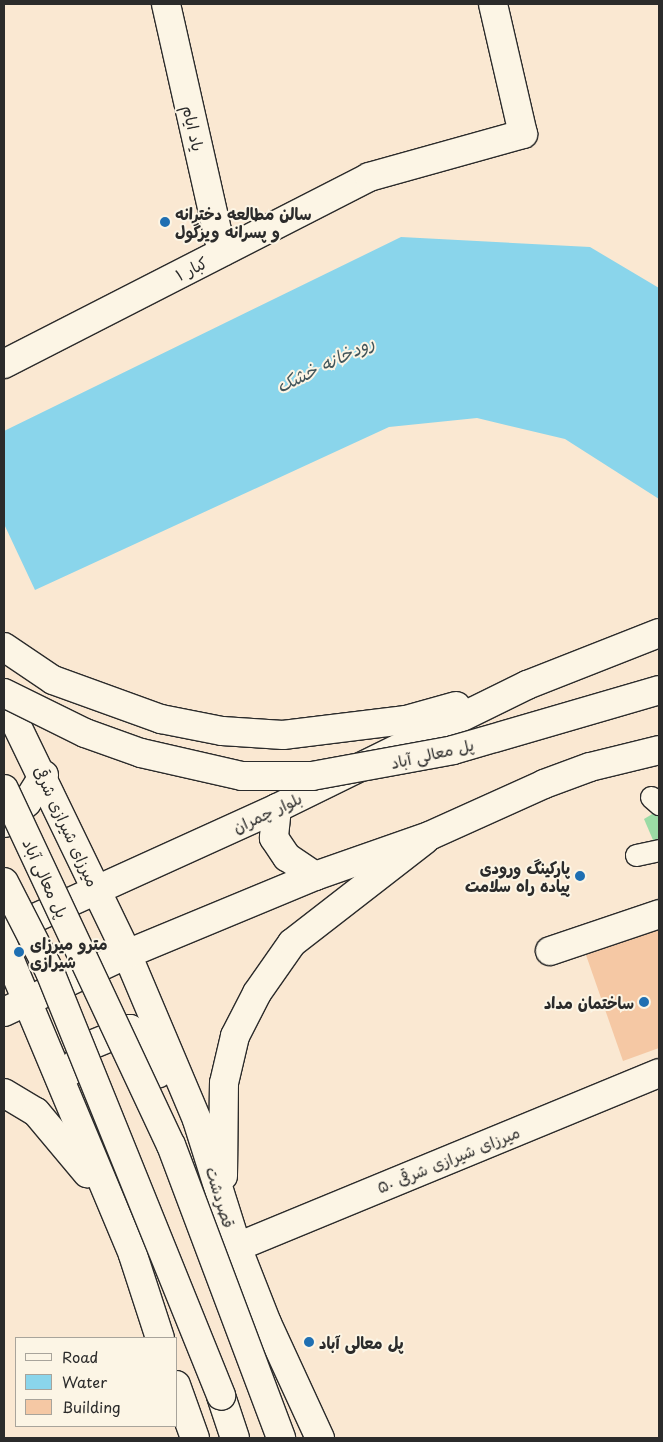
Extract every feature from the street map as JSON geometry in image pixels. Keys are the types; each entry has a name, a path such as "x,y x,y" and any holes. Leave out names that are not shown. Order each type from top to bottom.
{"main road":[{"name":"یاد ایام","path":"166,4 222,252"},
{"name":"۱ کبار","path":"4,364 369,177 523,134 493,4"},
{"name":"بلوار چمران","path":"4,932 96,888 277,808 527,685 659,633"},
{"name":"بلوار چمران","path":"4,646 53,680 161,719 222,731 284,735 406,720 527,685"},
{"name":"پل معالی آباد","path":"4,693 85,733 141,753 242,776 312,776 453,750 659,690"},
{"name":"میرزای شیرازی شرقی","path":"4,699 44,775 127,954"},
{"path":"15,1007 127,954 315,876 429,836 590,767 659,750"},
{"path":"4,823 27,802 44,775"},
{"name":"پل معالی آباد","path":"4,789 171,1145 281,1438"},
{"path":"277,808 274,838 287,858 315,876"},
{"path":"223,1205 224,1083 235,1036 257,992 292,943 429,836"},
{"path":"4,882 50,972 221,1396 235,1438"},
{"path":"550,951 659,914"},
{"path":"4,946 15,1007 64,1084 107,1197 133,1255 160,1337"},
{"name":"قصردشت","path":"127,954 197,1120 237,1247 320,1438"},
{"path":"64,1084 91,1045 130,1029 142,1039 154,1064 197,1170 223,1205"},
{"name":"۵۰ میرزای شیرازی شرقی","path":"237,1247 659,1073"},
{"path":"4,1093 36,1112 107,1197"},
{"path":"178,1390 195,1438"}],"street":[{"path":"636,855 659,850"}],"green space":[{"path":"659,810 659,854 644,819"}],"water":[{"name":"رودخانه خشک","path":"401,237 590,247 659,288 659,499 565,439 477,418 389,427 35,590 4,524 4,431"}],"building":[{"name":"ساختمان مداد","path":"659,930 659,1048 623,1061 586,955"}],"place":[{"name":"سالن مطالعه دخترانه و پسرانه ویرگول","path":"165,222"},
{"name":"پارکینگ ورودی پیاده راه سلامت","path":"580,876"},
{"name":"مترو میرزای شیرازی","path":"19,952"},
{"name":"ساختمان مداد","path":"644,1002"},
{"name":"پل معالی آباد","path":"309,1342"}]}
